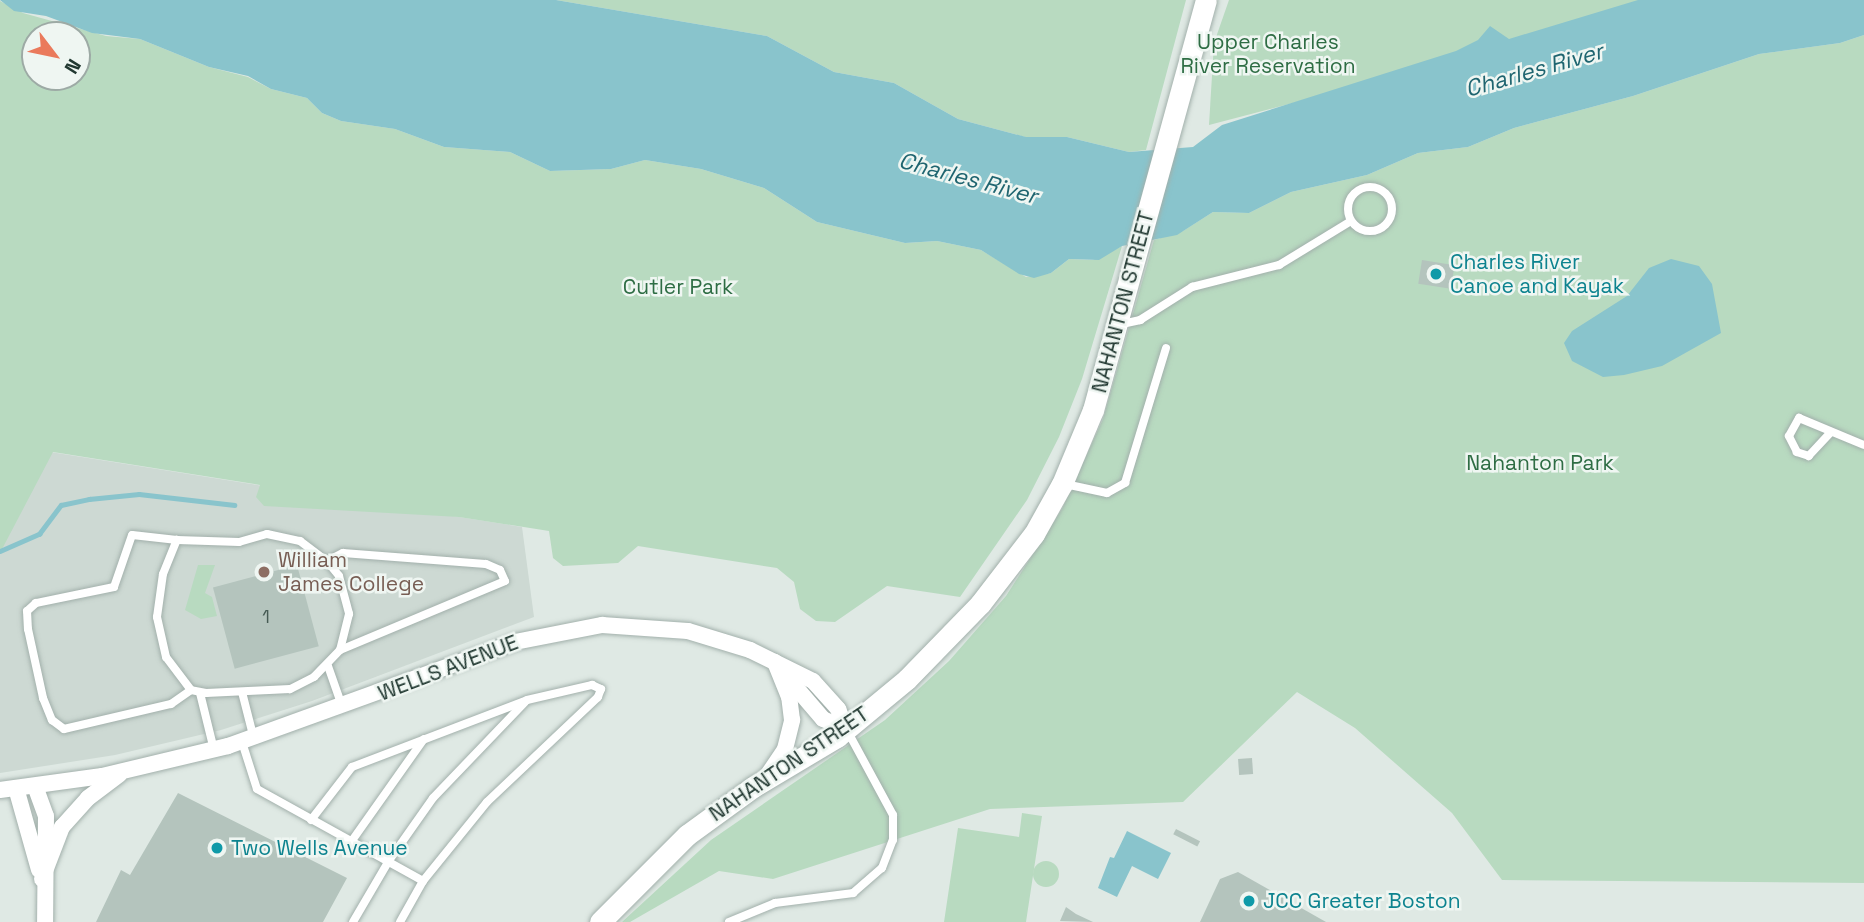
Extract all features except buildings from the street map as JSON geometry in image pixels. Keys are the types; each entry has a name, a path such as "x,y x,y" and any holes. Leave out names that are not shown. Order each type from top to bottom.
{"main road":[{"name":"NAHANTON STREET","path":"600,922 678,842 765,780 846,729 914,672 980,604 1024,549 1062,484 1093,410 1206,0"}],"street":[{"name":"WELLS AVENUE","path":"42,879 8,789 125,771 248,741 515,642 590,626 637,625 688,631 726,640 775,662 823,719 846,729"},
{"path":"765,780 780,757 791,726 789,697 775,662"},
{"name":"WELLS AVENUE","path":"42,879 62,827 88,797 125,771"},
{"name":"WELLS AVENUE","path":"35,786 46,816 42,879 45,922"}],"lane":[{"path":"1371,187 1388,197 1391,214 1384,226 1363,230 1351,221 1348,208 1358,191 1371,187"},
{"path":"1117,325 1140,320 1192,287 1279,265 1351,221"},
{"path":"1062,484 1107,493 1125,483 1166,348"},
{"path":"1830,432 1809,456 1797,452 1789,436 1799,418 1864,445"},
{"path":"132,535 177,540 230,542 281,535 300,541 327,561 345,588 348,608 340,650 328,666 290,689 196,691 171,704 64,729 52,720 43,698 28,629 27,611 36,603 114,587 132,535"},
{"path":"177,540 163,574 157,618 170,666 196,691 214,750"},
{"path":"327,561 343,553 486,564 500,570 505,580 340,650"},
{"path":"328,666 343,708"},
{"path":"311,820 352,767 527,700 592,685 600,689 598,697 486,802 423,881 400,922"},
{"path":"242,692 255,788 423,881"},
{"path":"353,922 388,862 433,798 527,700"},
{"path":"730,922 775,903 853,893 882,868 893,841 891,807 846,729"},
{"path":"351,842 424,739"}],"shaded area":[{"name":"William James College","path":"0,444 522,527 534,617 312,701 221,730 115,755 0,773"}],"green space":[{"path":"556,0 1186,0 1146,150 1129,152 1067,137 1025,137 958,119 894,83 834,72 767,36"},
{"name":"Upper Charles River Reservation","path":"1229,0 1687,0 1209,125 1214,43"},
{"name":"Cutler Park","path":"0,1 23,13 52,21 21,21 21,91 91,91 91,32 140,39 209,67 248,77 271,89 307,98 322,113 341,121 395,129 444,147 510,152 550,171 611,169 645,160 701,169 764,188 817,222 905,243 937,241 981,250 1026,277 1051,273 1069,259 1093,260 1122,246 1082,379 1059,437 1027,500 960,597 887,586 835,622 816,621 800,609 794,582 777,568 638,546 618,563 563,566 553,558 549,531 459,517 264,506 256,497 260,485 53,452 0,553"},
{"name":"Nahanton Park","path":"1864,35 1864,883 1502,880 1452,813 1355,728 1297,692 1183,802 990,809 773,879 719,871 630,922 622,922 711,840 885,720 949,661 1006,596 1062,509 1103,419 1154,240 1183,231 1213,212 1249,213 1291,192 1367,175 1418,153 1468,147 1514,128 1633,96 1759,54 1840,43"},
{"path":"198,565 215,565 205,593 212,597 217,616 201,619 185,610"},
{"path":"1022,813 1042,816 1026,922 944,922 958,828 1019,837"},
{"path":"1046,861 1055,865 1059,874 1055,883 1046,887 1037,883 1033,874 1037,865"}],"water":[{"name":"Charles River","path":"0,0 556,0 767,36 834,72 894,83 958,119 1026,137 1067,137 1129,152 1193,147 1222,125 1456,51 1478,40 1490,26 1509,39 1638,0 1864,0 1864,35 1840,43 1759,54 1633,96 1514,128 1468,147 1418,153 1367,175 1291,192 1249,213 1213,212 1177,235 1122,246 1099,260 1069,259 1051,273 1034,278 1019,274 981,250 937,241 905,243 817,222 764,188 701,169 645,160 611,169 550,171 510,152 444,147 395,129 341,121 322,113 307,98 271,89 248,76 209,67 140,39 91,33 91,21 60,21 14,11"},
{"path":"1671,259 1699,266 1712,284 1721,333 1662,366 1624,375 1603,377 1572,361 1564,343 1572,331 1627,296 1649,268"},
{"path":"1127,831 1171,853 1158,879 1132,866 1117,897 1098,888 1110,857 1114,858"}],"waterway":[{"path":"0,551 39,534 61,505 89,499 139,494 234,505"}],"place":[{"name":"Charles River Canoe and Kayak","path":"1436,274"},
{"name":"William James College","path":"264,572"},
{"name":"Two Wells Avenue","path":"217,848"},
{"name":"JCC Greater Boston","path":"1249,901"}]}
